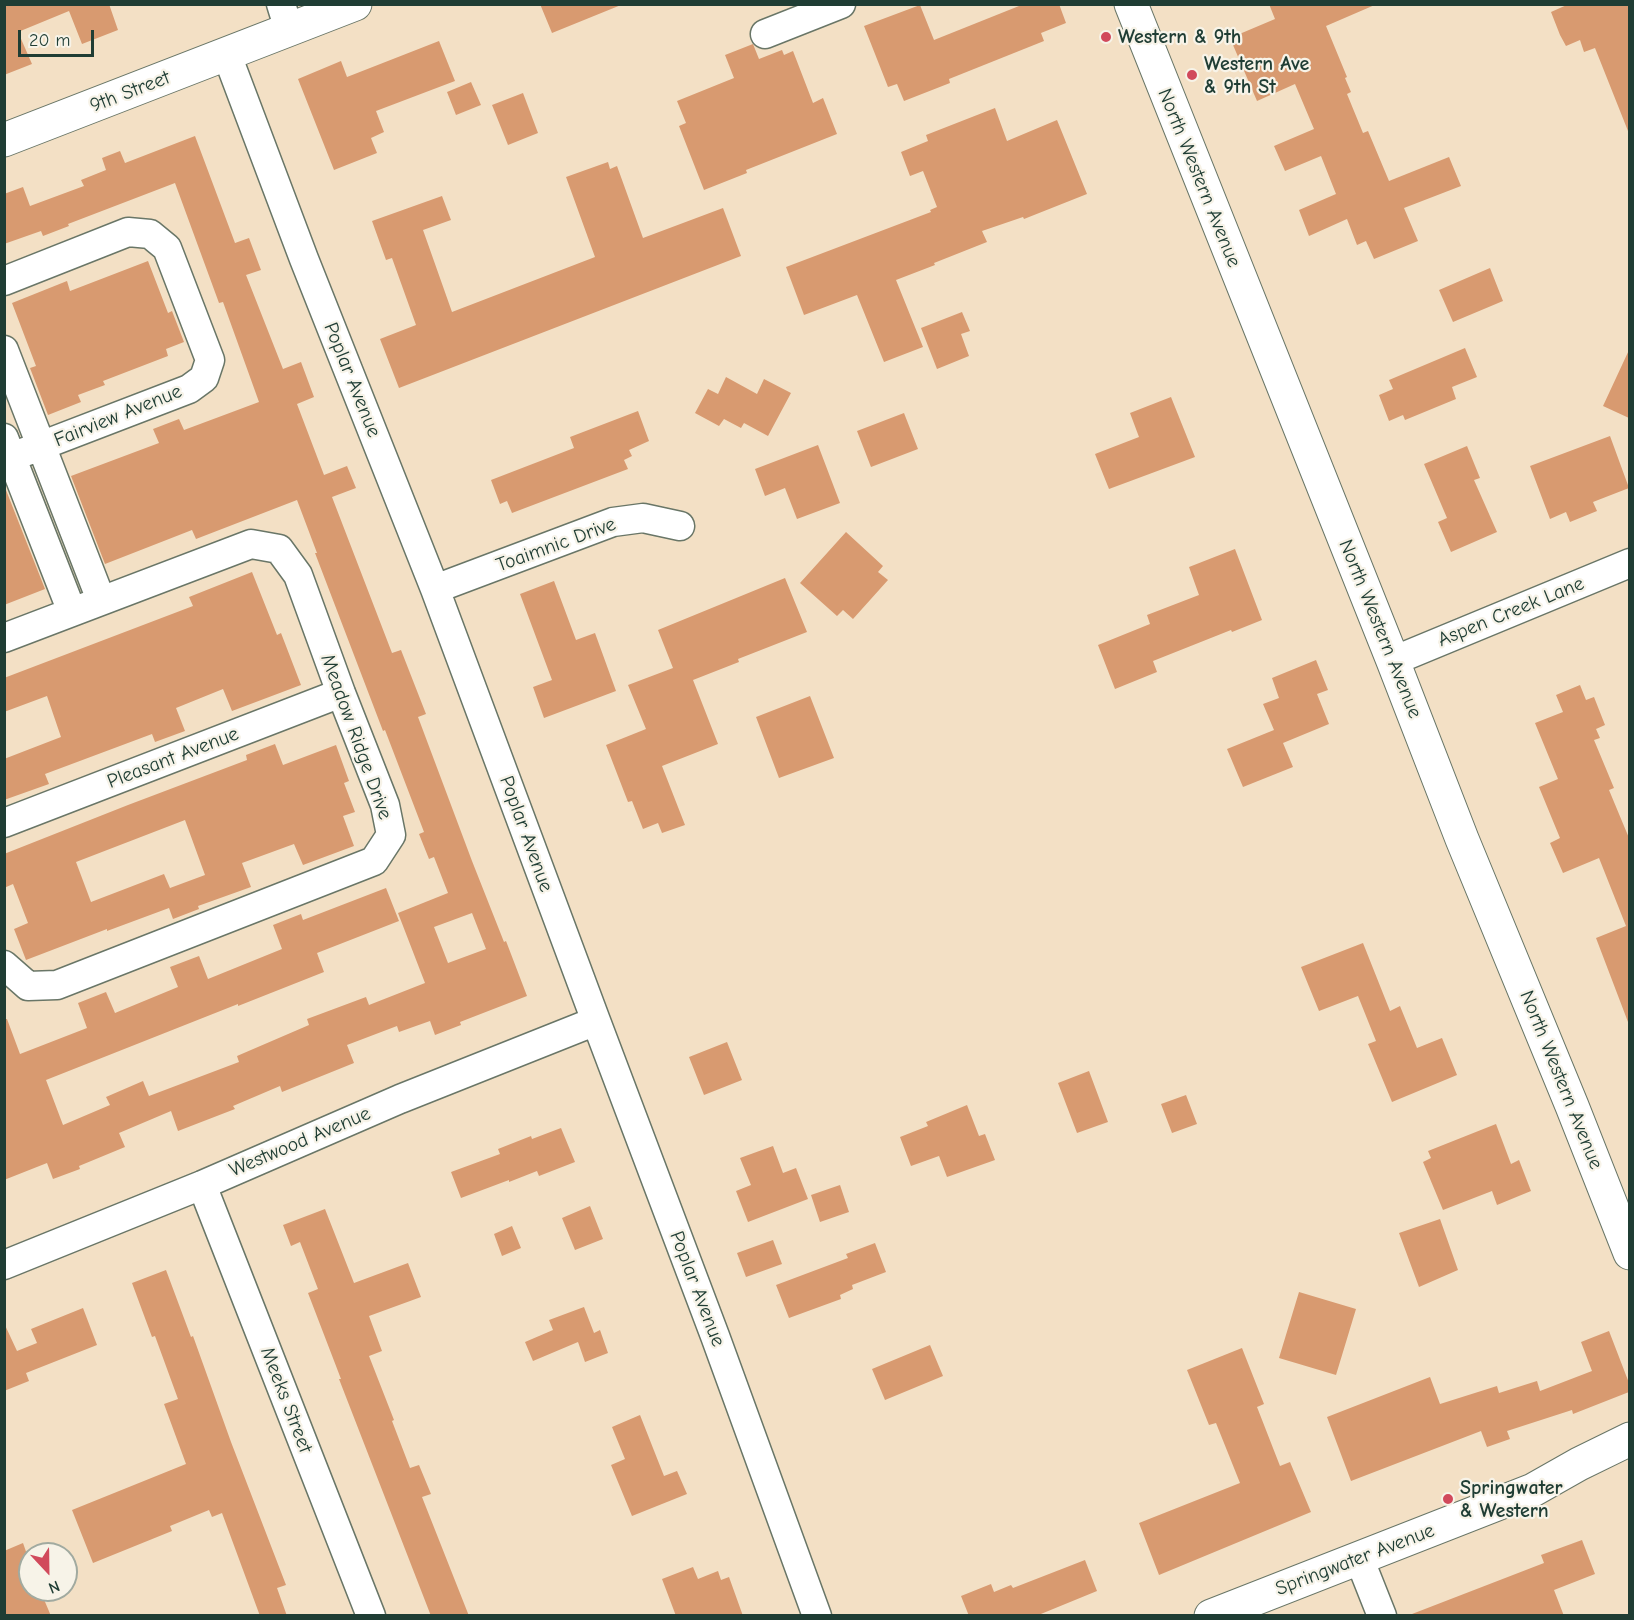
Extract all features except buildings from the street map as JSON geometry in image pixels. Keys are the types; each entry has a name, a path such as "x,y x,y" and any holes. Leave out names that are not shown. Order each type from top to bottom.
{"main road":[{"name":"9th Street","path":"4,140 227,55 285,17 355,4"},
{"name":"North Western Avenue","path":"1131,4 1629,1253"},
{"name":"Springwater Avenue","path":"1533,1491 1579,1464 1629,1439"},
{"name":"Springwater Avenue","path":"1211,1616 1533,1491 1578,1481 1629,1465"}],"street":[{"path":"765,34 841,4"},
{"name":"Poplar Avenue","path":"227,55 304,259 435,589 716,1336 817,1616"},
{"name":"Fairview Avenue","path":"4,280 128,232 150,234 167,248 210,360 204,378 189,389 42,447 7,452"},
{"path":"4,350 101,600"},
{"path":"7,452 72,612"},
{"name":"Toaimnic Drive","path":"435,589 613,522 643,518 680,526"},
{"name":"Meadow Ridge Drive","path":"4,638 251,544 279,549 298,575 385,805 391,835 374,861 57,985 28,986 4,965"},
{"name":"Aspen Creek Lane","path":"1393,661 1629,563"},
{"name":"Pleasant Avenue","path":"4,823 341,693"},
{"name":"Westwood Avenue","path":"4,1264 202,1185 400,1099 596,1021"},
{"name":"Meeks Street","path":"202,1185 370,1616"},
{"path":"1359,1558 1382,1616"}],"place":[{"name":"Western & 9th","path":"1106,37"},
{"name":"Western Ave & 9th St","path":"1192,75"},
{"name":"Springwater & Western","path":"1448,1499"}]}
